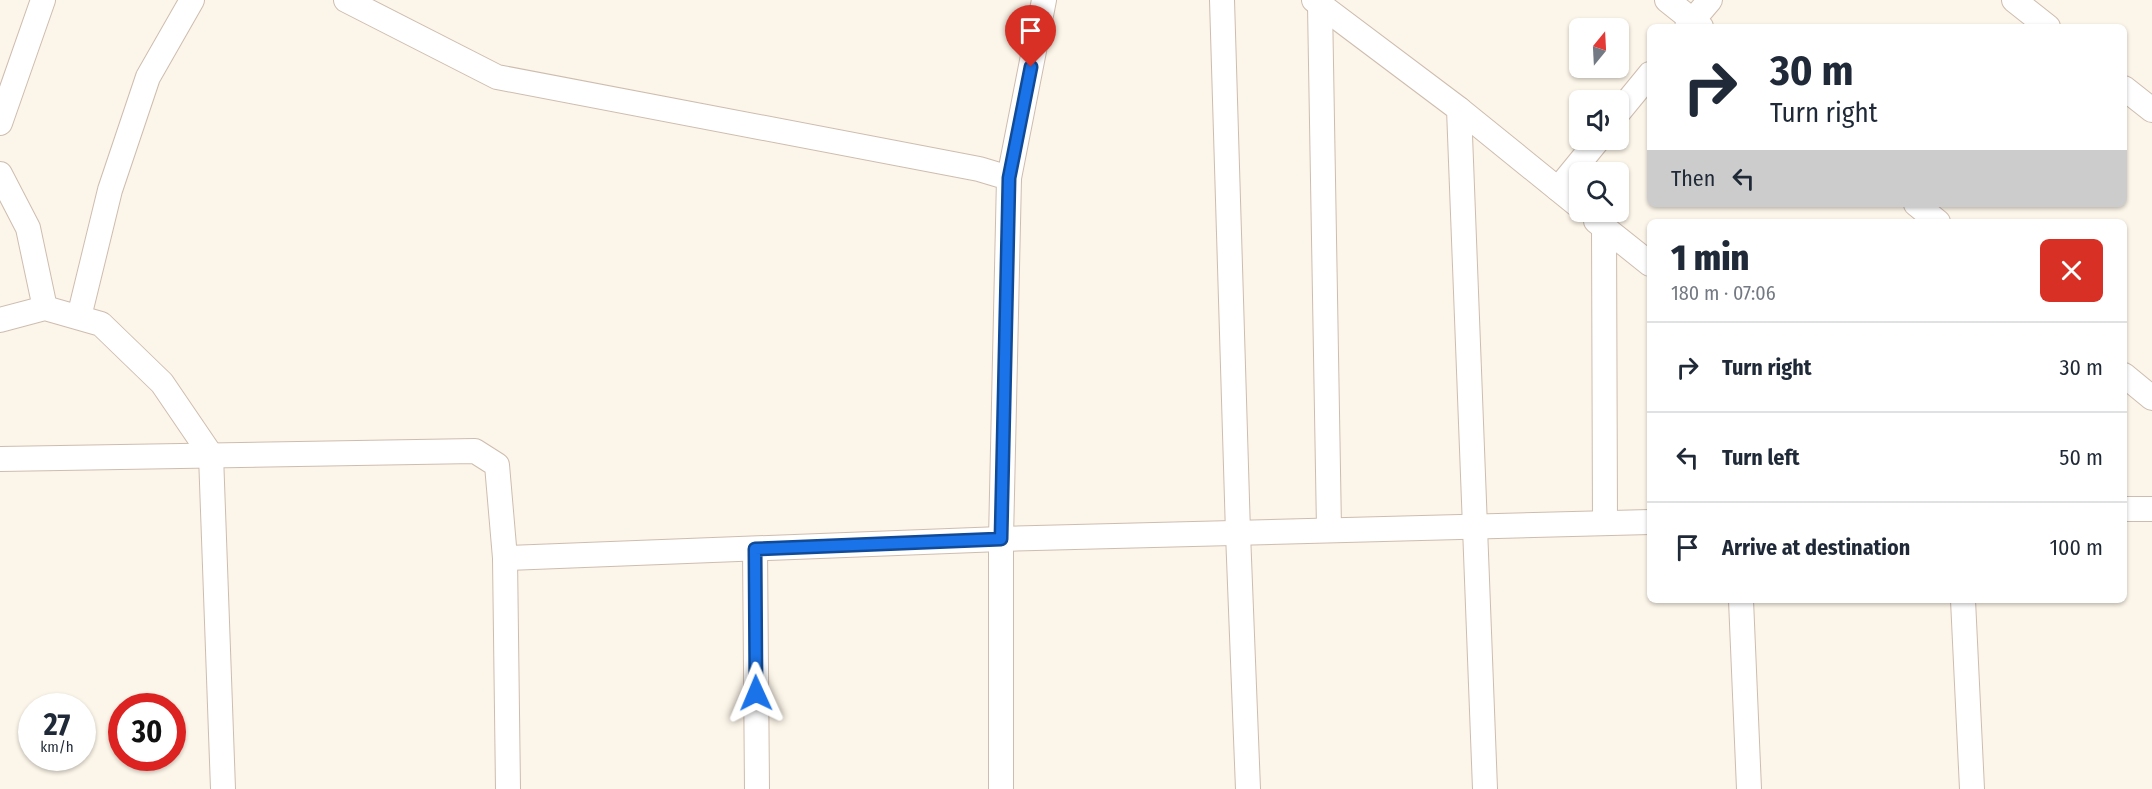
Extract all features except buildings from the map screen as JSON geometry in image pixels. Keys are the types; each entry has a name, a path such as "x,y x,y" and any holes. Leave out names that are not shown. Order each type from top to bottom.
{"street":[{"path":"0,123 43,0"},
{"path":"79,317 110,190 148,76 192,0"},
{"path":"346,0 497,77 979,169 1009,178"},
{"path":"1001,789 1001,539 1009,178 1044,0"},
{"path":"1222,0 1248,789"},
{"path":"1667,0 1693,24"},
{"path":"1695,24 1710,0"},
{"path":"2014,0 2044,24"},
{"path":"1317,2 1329,529"},
{"path":"1317,2 1459,109 1569,198"},
{"path":"1629,100 1647,78"},
{"path":"2127,90 2152,110"},
{"path":"1459,109 1485,789"},
{"path":"1558,189 1590,150"},
{"path":"0,174 28,228 45,308"},
{"path":"1920,207 1934,219"},
{"path":"1594,222 1605,523"},
{"path":"1598,222 1647,262"},
{"path":"0,320 45,308 101,324 162,383 212,455 223,789"},
{"path":"2127,377 2152,398"},
{"path":"0,459 475,451 497,465 505,558 508,789"},
{"path":"2127,510 2152,509"},
{"path":"505,558 1001,539 1647,522"},
{"path":"755,549 757,789"},
{"path":"1741,603 1749,789"},
{"path":"1963,603 1972,789"}],"route":[{"path":"756,693 755,549 1001,539 1009,178 1031,67"}]}
